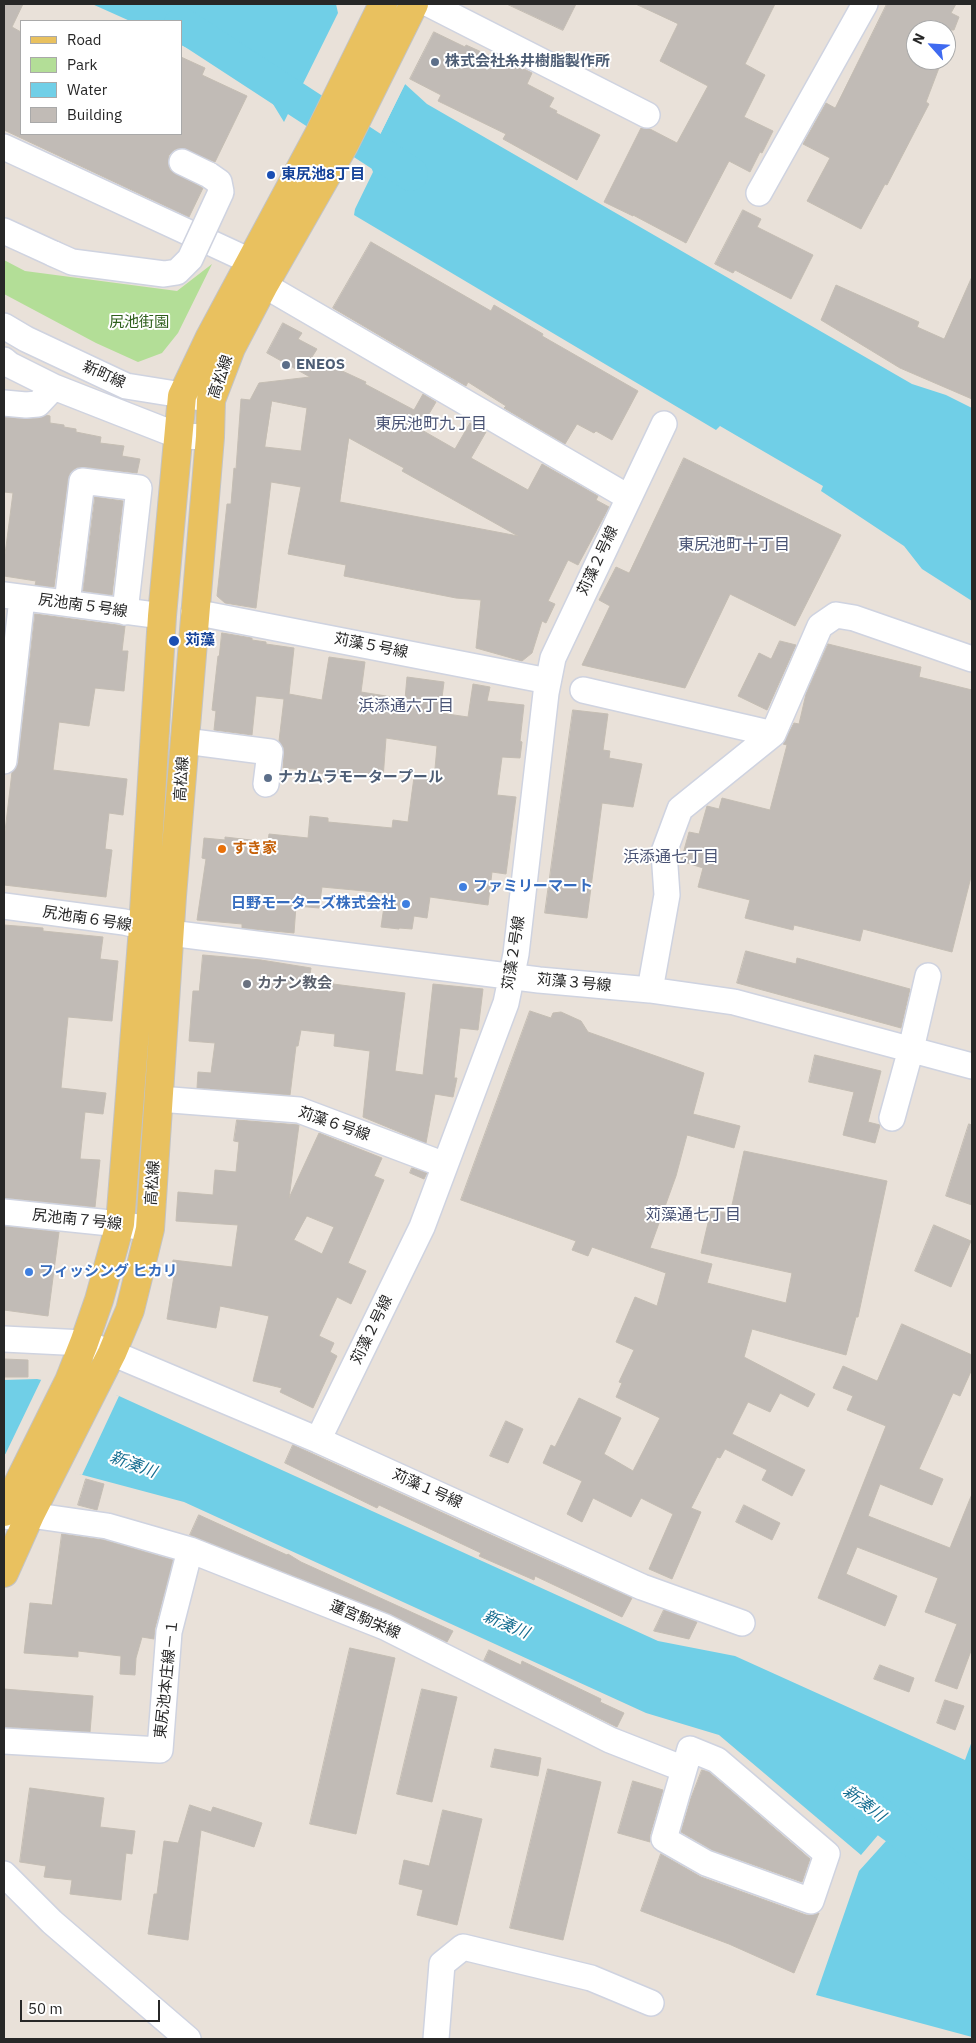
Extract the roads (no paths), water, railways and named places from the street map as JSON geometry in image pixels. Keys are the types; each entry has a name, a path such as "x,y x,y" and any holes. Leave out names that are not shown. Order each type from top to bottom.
{"main road":[{"name":"高松線","path":"82,1384 84,1343 99,1300 120,1224 143,928 162,616 182,396 210,337 320,132 383,4"},
{"name":"高松線","path":"4,1573 13,1515 40,1468 82,1384 112,1353 130,1310 150,1229 170,933 194,612 210,437 211,400 231,348 264,285 344,145 414,4"}],"street":[{"path":"429,4 648,114"},
{"path":"759,193 865,4"},
{"path":"4,147 250,261"},
{"path":"4,231 72,262 164,274 177,272 190,259 221,192 219,182 182,162"},
{"path":"264,285 628,498"},
{"name":"新町線","path":"4,326 26,339 126,386 211,400"},
{"name":"新町線","path":"4,360 10,365 54,387 119,414 179,436 210,437"},
{"path":"4,403 38,404 54,387"},
{"name":"苅藻２号線","path":"318,1440 422,1226 506,1003 512,977 548,681 553,658 664,424"},
{"path":"67,603 82,481 139,488 125,612"},
{"path":"4,761 13,597"},
{"name":"尻池南５号線","path":"13,597 162,616"},
{"name":"苅藻５号線","path":"194,612 548,681"},
{"path":"650,990 667,895 664,852 680,809 772,734 820,626 836,615 854,618 972,658"},
{"path":"583,690 772,734"},
{"path":"185,741 270,752 266,784"},
{"name":"尻池南６号線","path":"4,906 124,922 170,933"},
{"name":"苅藻３号線","path":"170,933 512,977 650,990 734,1002 972,1066"},
{"path":"892,1118 928,976"},
{"name":"苅藻６号線","path":"158,1099 299,1110 445,1164"},
{"name":"尻池南７号線","path":"4,1212 150,1229"},
{"name":"苅藻１号線","path":"4,1339 84,1343 112,1353 318,1440 642,1587 742,1623"},
{"name":"蓮宮駒栄線","path":"13,1515 107,1526 190,1550 385,1627 610,1740 684,1769"},
{"name":"東尻池本庄線－１","path":"4,1741 160,1750 169,1632 190,1550"},
{"path":"690,1749 717,1760 827,1854 811,1902 706,1863 664,1839 684,1769 690,1749"},
{"path":"4,1874 52,1922 188,2039"},
{"path":"436,2039 442,1964 463,1946 591,1978 651,2003"}],"water":[{"path":"92,4 336,4 338,13 284,122 265,91 182,45 182,20 128,20"},
{"path":"405,84 427,104 912,384 946,395 972,408 972,601 922,569 904,546 821,491 823,486 720,426 716,430 354,215 355,209 373,172 368,159"},
{"path":"37,1379 119,1396 658,1641 735,1656 965,1760 972,1741 972,2037 816,1995 859,1871 904,1821 896,1814 861,1855 719,1735 646,1713 184,1502 4,1454 4,1380"}],"waterway":[{"path":"182,25 411,174"},
{"name":"新湊川","path":"851,1794 972,1884"}],"place":[{"name":"株式会社糸井樹脂製作所","path":"435,62"},
{"name":"東尻池8丁目","path":"271,175"},
{"name":"ENEOS","path":"286,365"},
{"name":"苅藻","path":"174,641"},
{"name":"ナカムラモータープール","path":"268,778"},
{"name":"すき家","path":"222,849"},
{"name":"ファミリーマート","path":"463,887"},
{"name":"日野モーターズ株式会社","path":"406,904"},
{"name":"カナン教会","path":"247,984"},
{"name":"フィッシング ヒカリ","path":"29,1272"}],"district":[{"name":"東尻池町九丁目","path":"431,424"},
{"name":"東尻池町十丁目","path":"734,545"},
{"name":"浜添通六丁目","path":"406,706"},
{"name":"浜添通七丁目","path":"671,857"},
{"name":"苅藻通七丁目","path":"693,1215"}],"park label":[{"name":"尻池街園","path":"139,323"}]}
